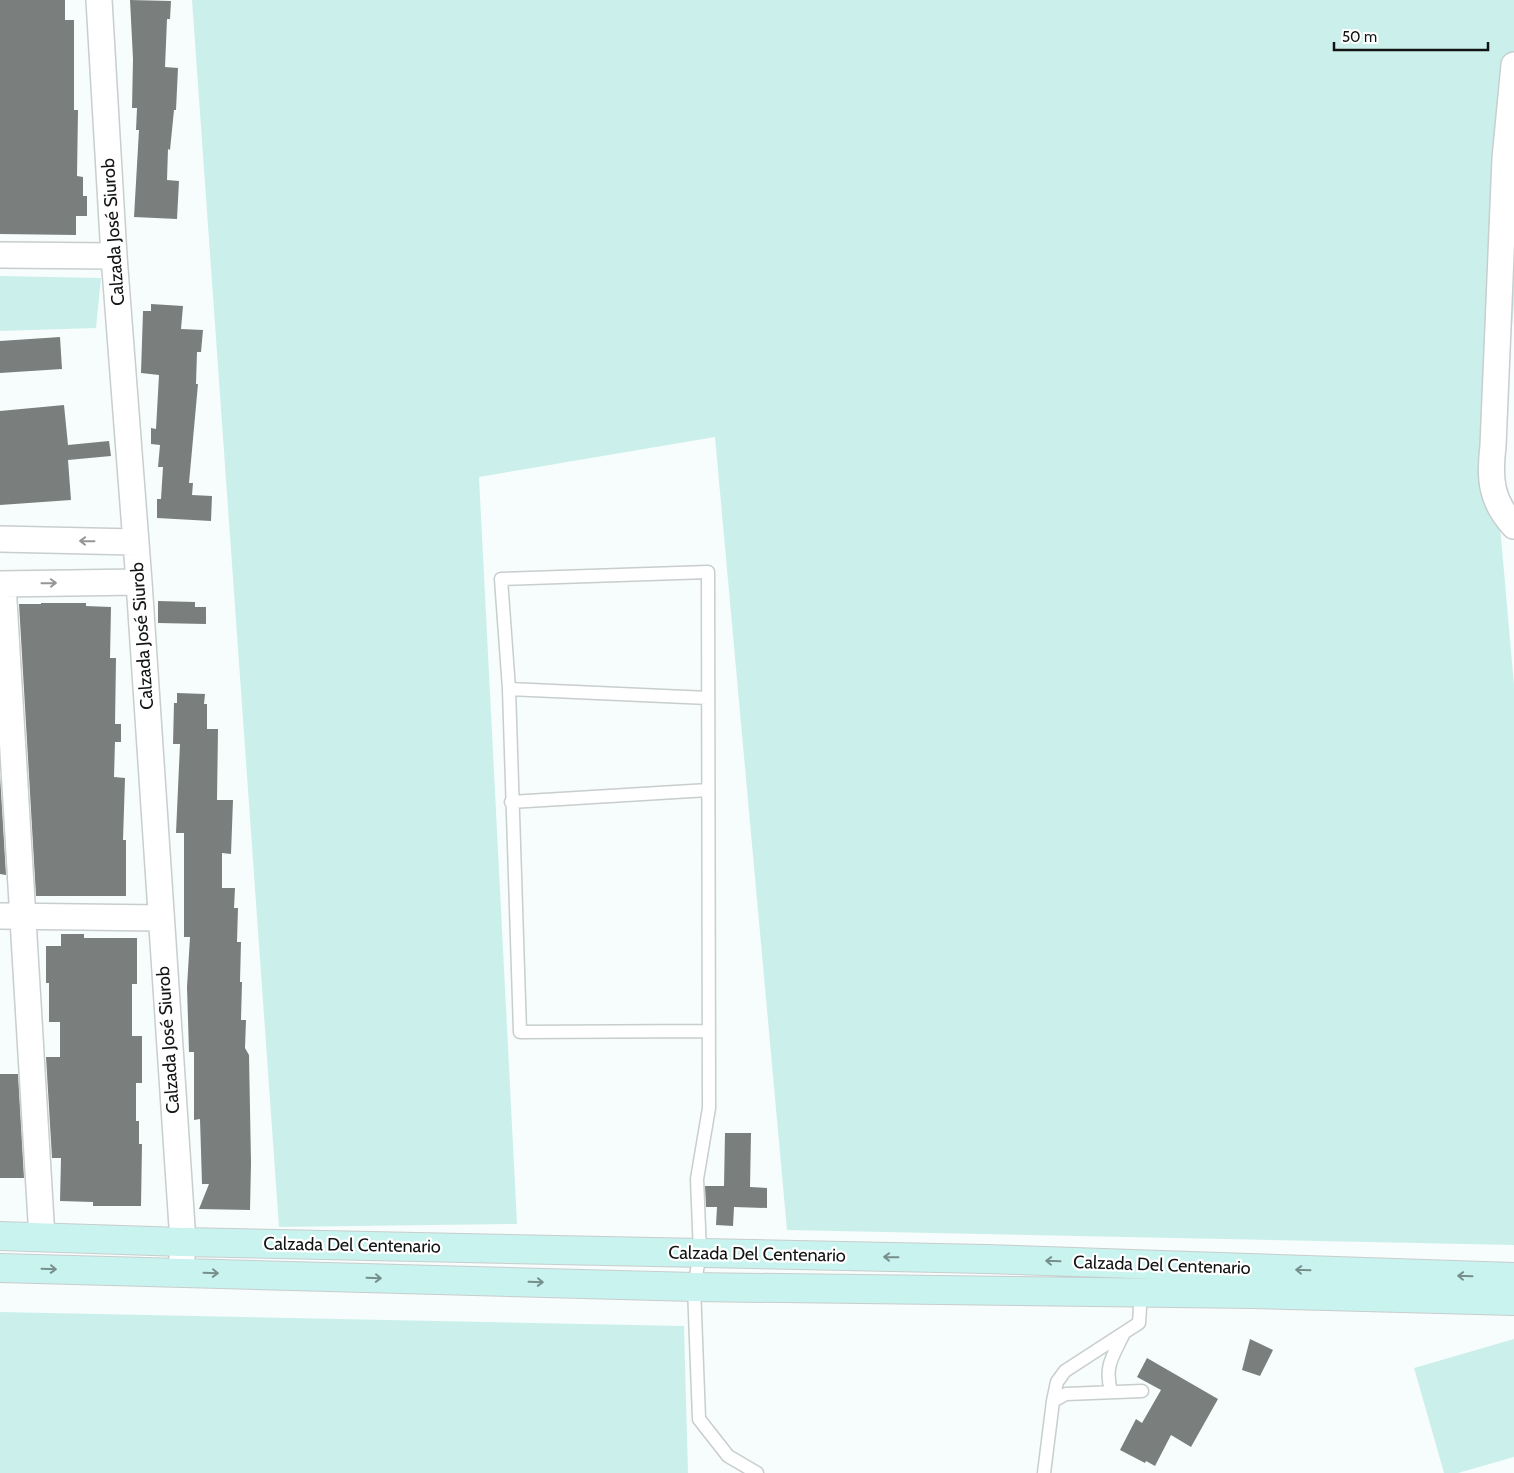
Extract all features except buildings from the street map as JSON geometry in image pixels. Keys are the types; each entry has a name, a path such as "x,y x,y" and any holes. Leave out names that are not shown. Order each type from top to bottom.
{"main road":[{"name":"Calzada Del Centenario","path":"0,1236 183,1242 986,1259 1514,1278"},
{"name":"Calzada Del Centenario","path":"0,1268 694,1287 1141,1292 1514,1301"}],"street":[{"name":"Calzada José Siurob","path":"99,0 114,256 139,582 183,1242 181,1272"},
{"path":"1513,526 1493,494 1490,470 1493,446 1505,160 1514,64"},
{"path":"0,255 114,256"},
{"path":"0,539 136,542"},
{"path":"42,1238 11,916 2,584 139,582"},
{"path":"11,916 160,918"}],"lane":[{"path":"709,1031 520,1032 509,689 501,579 708,572 708,790 709,1031 709,1108 697,1179 700,1252 694,1287 699,1419 728,1456 757,1473"},
{"path":"509,689 708,698"},
{"path":"512,802 708,790"},
{"path":"1044,1473 1057,1382 1065,1371 1139,1323 1141,1292"},
{"path":"1111,1391 1107,1376 1108,1364 1124,1333"},
{"path":"1053,1401 1066,1394 1142,1391"}],"shaded area":[{"path":"192,0 1514,0 1514,304 1497,492 1514,685 1514,1245 787,1230 715,437 479,477 517,1224 279,1227"},
{"path":"0,276 101,278 96,328 0,331"},
{"path":"0,1312 684,1326 688,1473 0,1473"},
{"path":"1514,1339 1514,1457 1458,1473 1444,1473 1414,1368"}]}
